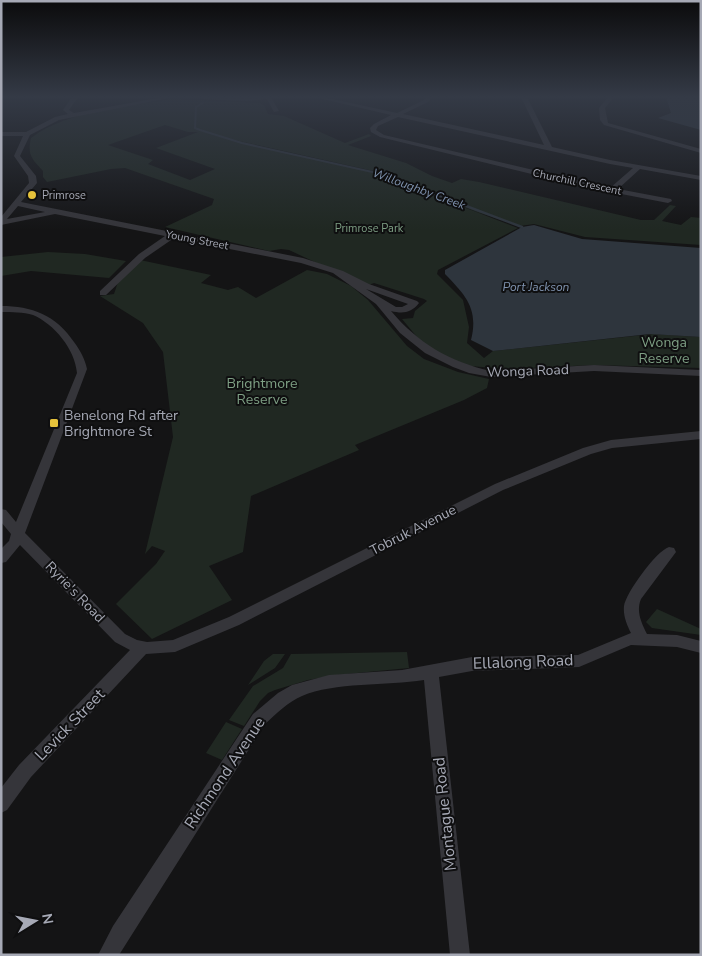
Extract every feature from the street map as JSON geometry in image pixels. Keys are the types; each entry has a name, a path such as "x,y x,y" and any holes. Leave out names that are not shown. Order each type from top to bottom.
{"street":[{"path":"1,222 33,183 32,176 17,156 24,142"},
{"name":"Churchill Crescent","path":"406,142 612,190 668,201"},
{"path":"521,142 701,178"},
{"path":"546,142 549,148"},
{"path":"672,142 701,151"},
{"path":"612,190 639,167"},
{"name":"Young Street","path":"17,204 303,261 336,272 366,286 414,303 409,308 397,310 379,303 336,272"},
{"name":"Young Street","path":"1,222 57,212"},
{"path":"103,292 142,256 172,235"},
{"name":"Wonga Road","path":"379,303 418,345 451,364 480,372 491,374 594,368 701,373"},
{"path":"1,309 29,311 51,320 58,326 82,364 82,374 15,543 1,558"},
{"name":"Tobruk Avenue","path":"138,648 175,646 234,621 499,487 587,450 620,443 701,435"},
{"name":"Ryrie's Road","path":"1,513 96,615 120,638 138,648"},
{"path":"642,638 634,621 632,605 656,566 669,552"},
{"name":"Ellalong Road","path":"431,673 472,664 579,661 630,639 642,638 677,641 701,647"},
{"name":"Levick Street","path":"1,804 24,771 138,648"},
{"name":"Richmond Avenue","path":"108,955 120,933 259,718 272,706 298,690 330,682 431,673"},
{"name":"Montague Road","path":"431,673 460,955"}],"green space":[{"path":"31,142 118,142 108,145 153,160 148,164 190,180 215,169 156,148 173,142 241,142 375,173 518,228 438,270 437,274 463,300 469,327 467,343 484,358 493,351 653,334 701,337 701,368 594,365 506,369 457,363 422,343 402,319 413,318 415,311 427,301 424,299 374,283 366,286 289,250 269,251 165,227 212,205 214,199 125,168 47,182 43,177 43,171 31,156"},
{"path":"242,142 357,142 348,145 406,163 432,176 452,183 461,179 479,182 641,220 654,220 670,205 676,206 662,221 681,225 691,217 701,218 701,245 585,237 534,224 520,226 477,212 378,172"},
{"path":"48,252 85,254 126,261 109,278 31,271 1,276 1,257"},
{"name":"Brightmore Reserve","path":"140,260 211,275 201,283 228,290 238,287 256,298 307,270 327,274 351,286 368,300 407,346 424,359 458,372 489,379 487,388 464,400 355,445 359,450 251,496 243,552 209,566 232,600 152,639 116,604 156,564 165,551 152,546 145,554 173,437 163,352 143,323 100,296 114,294 118,282"},
{"path":"657,609 701,629 701,635 652,628 646,622"},
{"path":"407,652 409,668 336,675 308,680 268,693 260,701 244,726 229,720 253,686 283,668 291,654"},
{"path":"273,654 285,654 275,668 248,685 264,661"},
{"path":"226,722 242,729 222,760 206,753"}],"water":[{"name":"Port Jackson","path":"534,225 582,239 701,248 701,337 650,334 493,351 471,340 473,329 472,311 459,289 445,274 445,270 522,227"}],"waterway":[{"name":"Willoughby Creek","path":"238,142 377,173 432,194"},
{"name":"Willoughby Creek","path":"429,192 522,227"}],"place":[{"name":"Primrose","path":"32,195"},
{"name":"Benelong Rd after Brightmore St","path":"54,423"}],"park label":[{"name":"Primrose Park","path":"369,228"},
{"name":"Wonga Reserve","path":"664,350"}]}
